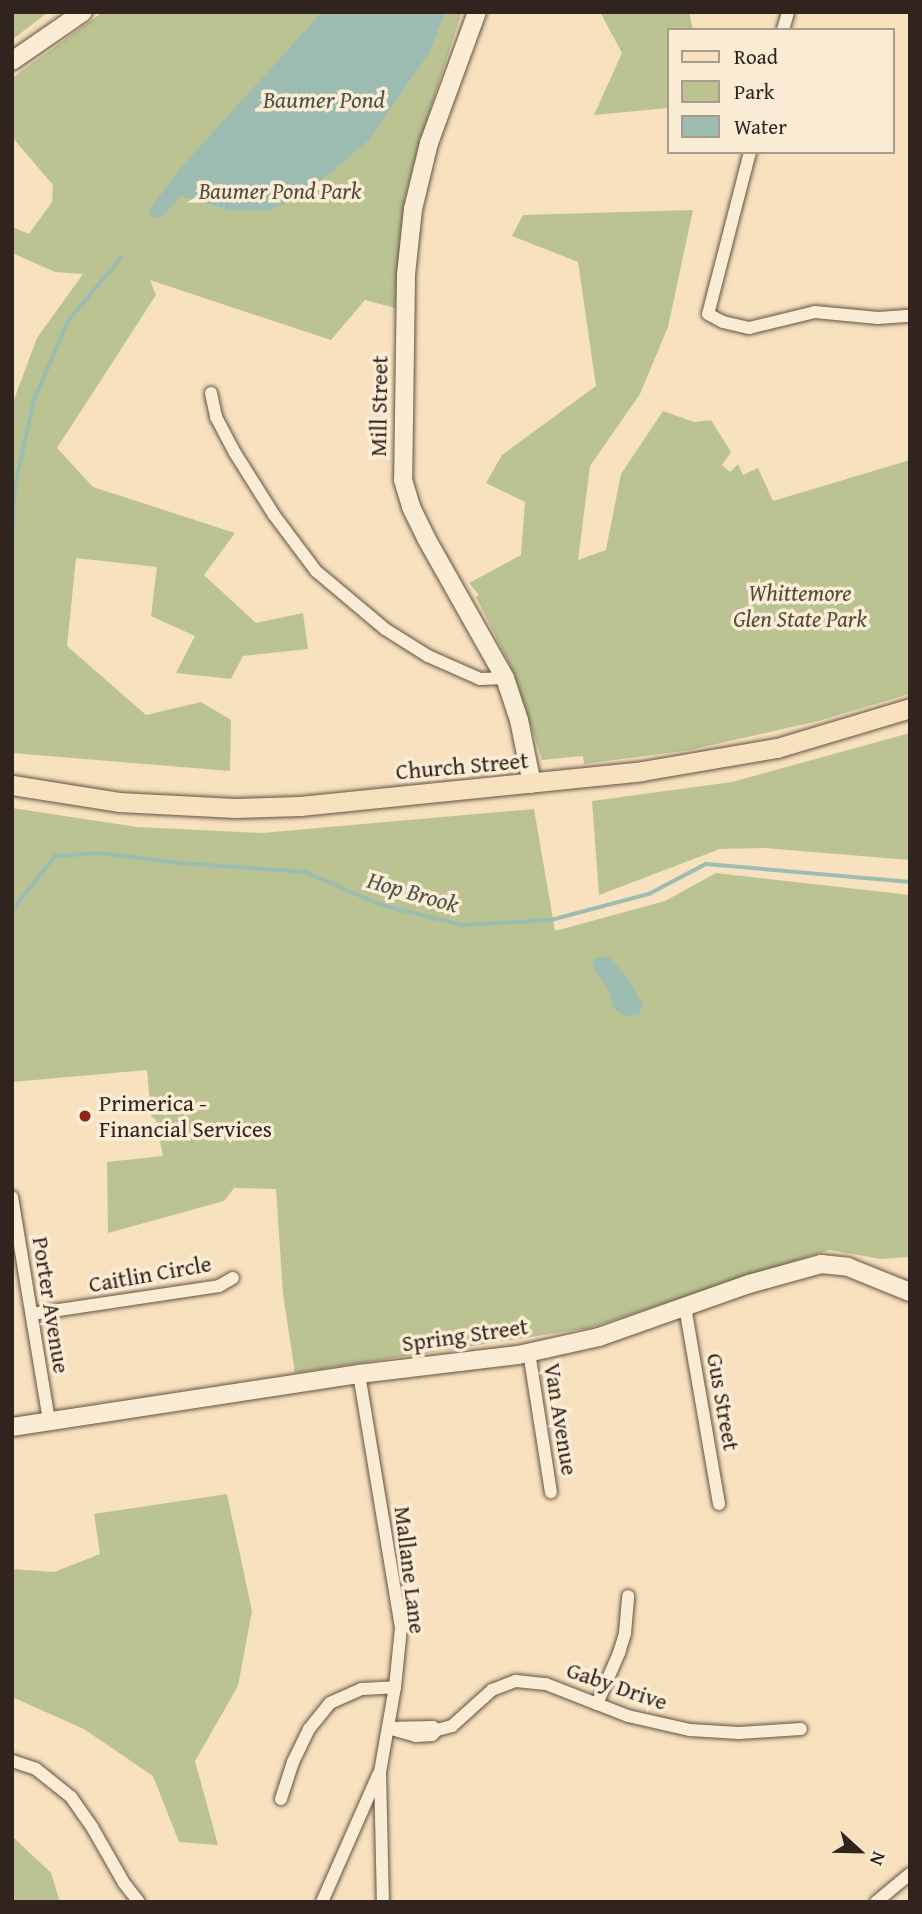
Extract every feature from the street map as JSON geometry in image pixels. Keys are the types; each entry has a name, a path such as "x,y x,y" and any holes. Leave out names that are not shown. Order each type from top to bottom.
{"main road":[{"path":"12,61 83,12"},
{"name":"Mill Street","path":"477,12 429,143 414,201 406,275 403,480 411,507 505,678 519,720 533,783"},
{"name":"Church Street","path":"12,785 90,800 235,808 300,806 642,771 777,748 910,708"},
{"name":"Spring Street","path":"12,1427 359,1374 529,1352 599,1337 749,1284 821,1264 848,1267 910,1292"}],"street":[{"path":"749,154 708,314 723,322 749,328 815,312 878,318 910,316"},
{"path":"211,393 216,417 235,453 274,515 316,571 385,629 428,656 480,679 505,678"},
{"name":"Porter Avenue","path":"12,1197 49,1421"},
{"name":"Caitlin Circle","path":"32,1314 219,1286 233,1279"},
{"name":"Gus Street","path":"685,1307 719,1504"},
{"name":"Van Avenue","path":"529,1352 551,1492"},
{"name":"Mallane Lane","path":"359,1374 401,1628 395,1687 380,1772 383,1902"},
{"path":"597,1704 622,1643 628,1596"},
{"name":"Gaby Drive","path":"388,1728 416,1736 432,1735 437,1730 452,1726 492,1690 516,1681 546,1684 628,1716 690,1730 739,1733 801,1729"},
{"path":"281,1799 293,1762 304,1740 330,1703 362,1689 395,1687"},
{"path":"12,1761 36,1769 71,1797 92,1827 124,1884 139,1902"},
{"name":"Mallane Lane","path":"322,1902 380,1772"},
{"path":"876,1902 910,1874"}],"green space":[{"path":"12,12 46,12 47,13 12,40"},
{"name":"Baumer Pond Park","path":"103,12 462,12 421,137 405,198 395,308 365,300 331,340 150,280 156,295 57,448 93,487 235,533 204,575 256,623 303,613 308,649 243,656 231,679 176,673 195,636 151,616 157,567 76,558 67,646 146,715 201,702 231,720 230,771 12,753 12,405 37,338 83,274 55,272 12,253 12,227 29,234 52,202 53,185 12,137 12,78"},
{"path":"600,12 689,12 693,28 666,28 666,108 594,115 622,53"},
{"name":"Whittemore Glen State Park","path":"693,210 668,327 640,394 590,466 578,560 606,550 621,474 663,411 694,422 711,420 731,452 722,465 730,472 738,464 743,475 758,468 773,501 910,460 910,694 818,721 690,750 584,764 583,756 542,760 514,673 476,597 479,595 469,583 521,555 525,502 486,483 502,455 596,386 578,262 512,236 523,215"},
{"path":"910,733 910,860 764,848 720,849 599,895 592,801 732,782"},
{"path":"12,808 137,827 262,833 534,809 555,931 665,901 716,873 910,895 910,1257 881,1259 829,1250 589,1328 295,1373 283,1294 276,1189 234,1188 224,1201 108,1233 107,1162 163,1156 156,1120 151,1116 147,1070 12,1082"},
{"path":"227,1494 252,1611 238,1686 195,1761 218,1845 179,1842 153,1776 84,1729 12,1697 12,1569 54,1572 100,1554 94,1514"},
{"path":"12,1836 51,1873 60,1902 12,1902"}],"water":[{"name":"Baumer Pond","path":"322,12 445,12 429,53 368,141 303,196 270,210 233,211 181,196 161,217 152,217 149,213 152,206 184,164"},
{"path":"610,957 628,979 643,1005 639,1015 624,1016 613,1008 608,989 592,967 594,960"}],"waterway":[{"path":"12,540 15,486 34,400 68,321 121,258"},
{"name":"Hop Brook","path":"12,911 55,856 100,853 180,863 306,872 381,905 462,925 551,920 649,894 706,864 910,882"}],"place":[{"name":"Primerica - Financial Services","path":"85,1116"}]}
